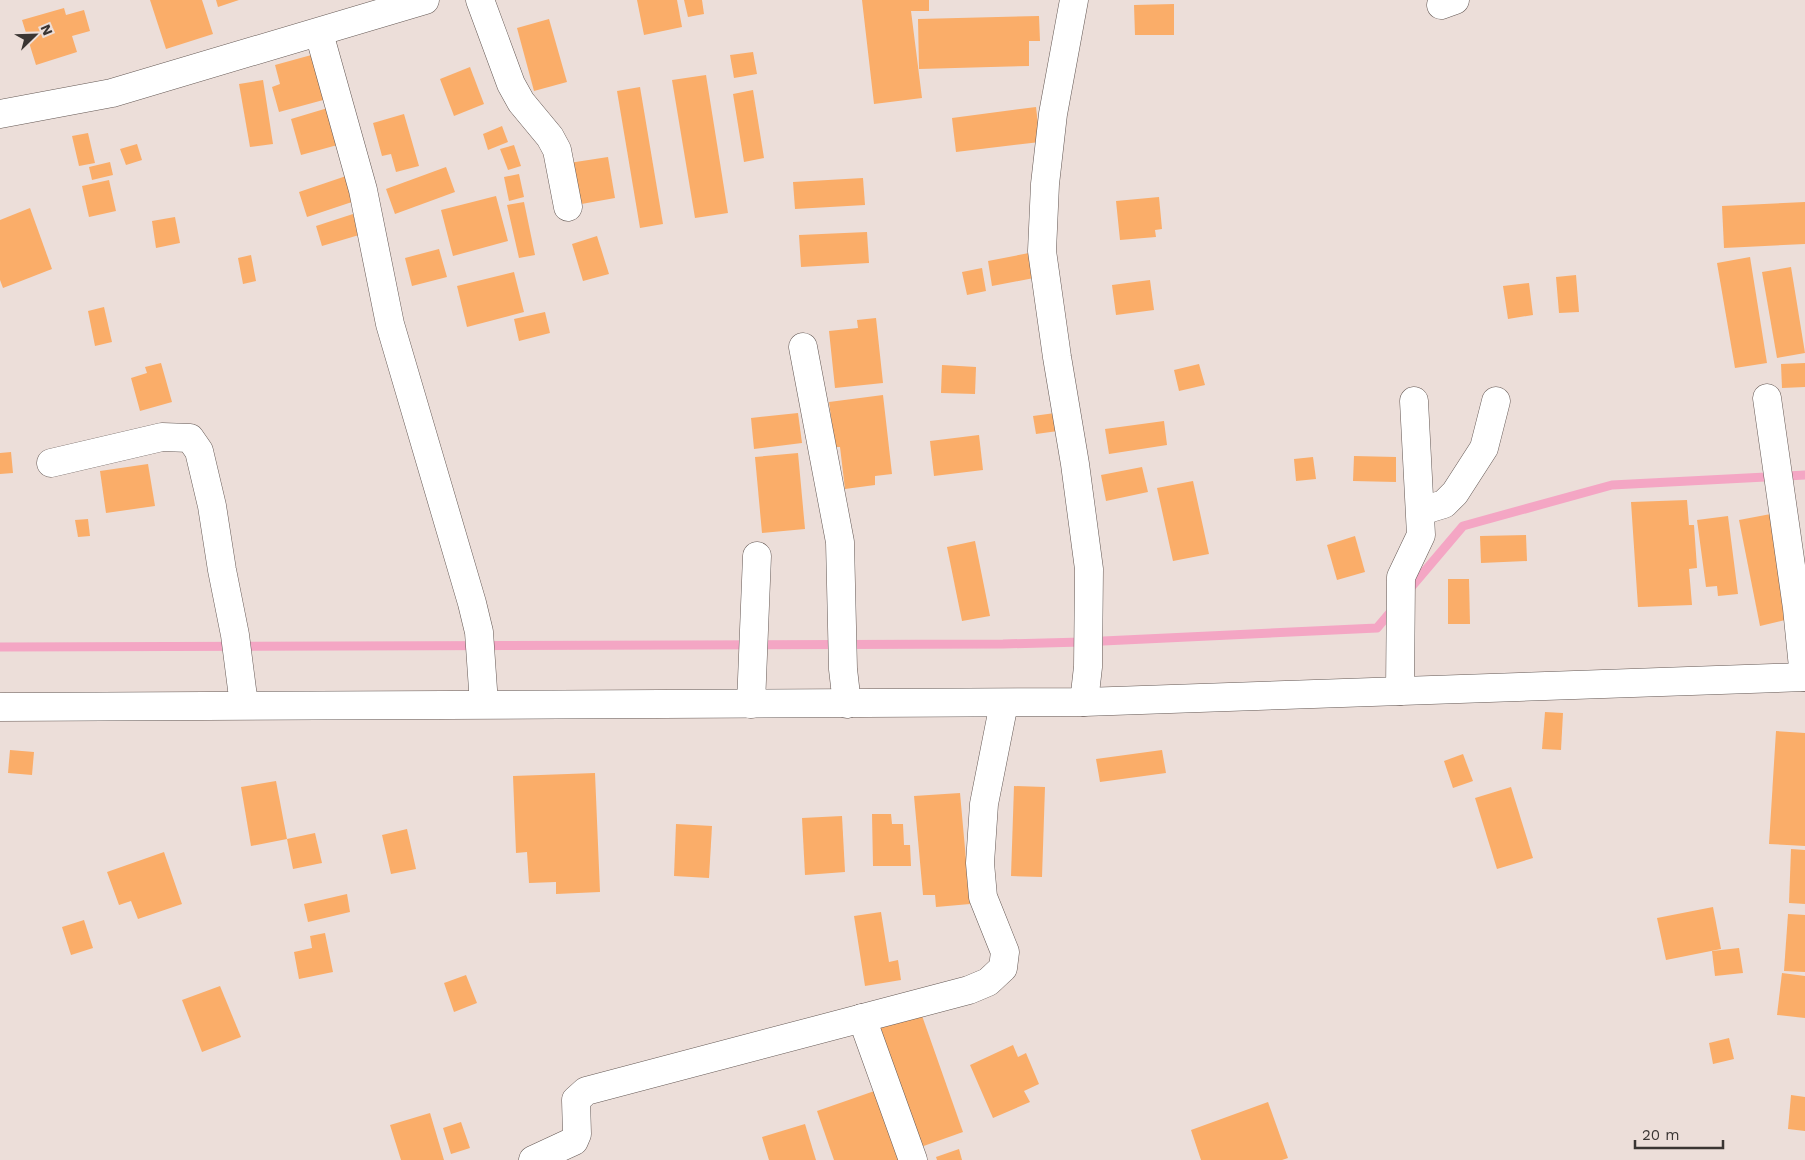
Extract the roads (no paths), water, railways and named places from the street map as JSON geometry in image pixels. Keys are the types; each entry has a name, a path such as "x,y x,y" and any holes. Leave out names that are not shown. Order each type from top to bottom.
{"street":[{"path":"0,114 112,93 319,33 384,6 424,0"},
{"path":"480,0 511,84 521,102 550,137 558,150 568,207"},
{"path":"1074,0 1049,149 1045,184 1042,251 1057,357 1076,464 1089,569 1088,667 1084,702"},
{"path":"319,33 363,190 390,324 479,632 483,695"},
{"path":"803,347 840,542 843,669 847,704"},
{"path":"0,707 244,705 483,695 751,704 1084,702 1804,677 1781,486 1766,398"},
{"path":"1400,691 1400,603 1404,568 1421,535 1414,401"},
{"path":"1421,511 1444,504 1455,493 1484,448 1496,401"},
{"path":"51,463 162,437 190,438 198,451 212,506 222,570 236,635 244,705"},
{"path":"751,704 757,556"},
{"path":"533,1160 574,1141 577,1134 576,1100 586,1092 969,990 988,982 1003,968 1005,952 983,896 980,863 984,804 1004,703"},
{"path":"862,1018 913,1160"}],"waterway":[{"path":"1407,592 1463,526 1612,485 1805,475"},
{"path":"0,647 1003,644 1082,642 1377,628 1394,608"}]}
